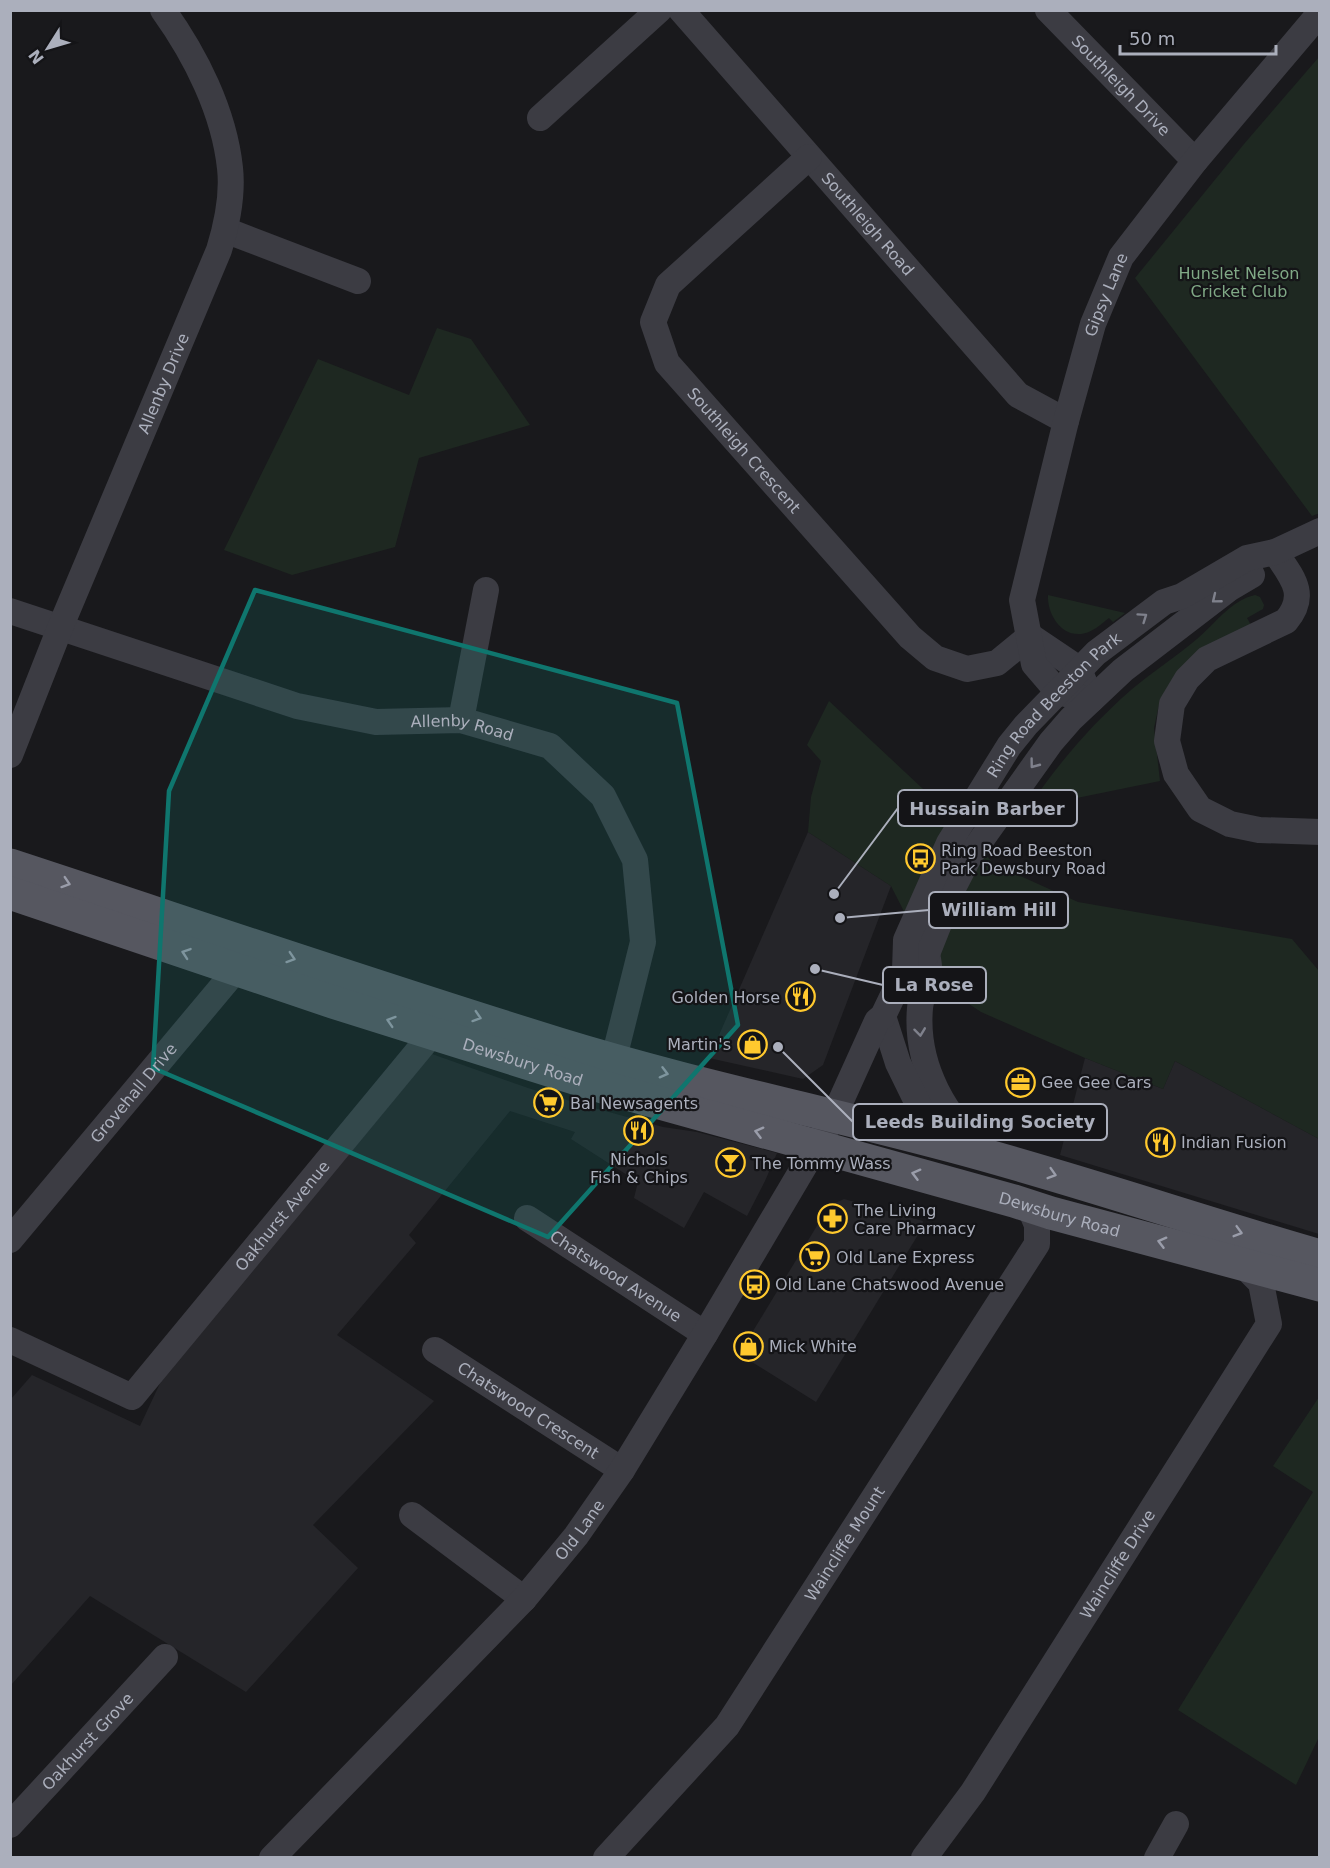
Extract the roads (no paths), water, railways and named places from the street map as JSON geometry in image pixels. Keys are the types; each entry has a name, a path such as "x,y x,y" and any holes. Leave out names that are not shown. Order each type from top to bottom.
{"main road":[{"name":"Dewsbury Road","path":"10,865 432,1034 610,1074 714,1087 834,1116 1048,1172 1196,1220 1320,1256"},
{"name":"Dewsbury Road","path":"10,893 246,958 610,1074 815,1147 1320,1285"},
{"path":"942,1143 972,1190"}],"street":[{"name":"Allenby Drive","path":"10,755 60,628 219,250 225,230 230,200 230,169 224,136 206,83 163,10"},
{"path":"540,118 658,10"},
{"name":"Southleigh Road","path":"681,10 1018,395 1066,421"},
{"name":"Southleigh Drive","path":"1048,10 1194,162"},
{"name":"Gipsy Lane","path":"1058,692 1034,664 1022,600 1066,421 1093,324 1121,257 1194,162 1320,13"},
{"name":"Southleigh Crescent","path":"809,156 668,285 653,322 667,363 910,638 935,658 967,669 998,663 1030,636"},
{"path":"225,230 358,282"},
{"name":"Ring Road Beeston Park","path":"815,1147 834,1116 877,1021 883,1016 905,970 906,940 949,843 1009,746 1096,653 1164,602 1182,596 1247,558 1275,552 1320,531"},
{"path":"1275,552 1294,581 1298,599 1293,613"},
{"name":"Ring Road Beeston Park","path":"905,970 927,954 954,886 969,857 1046,749 1090,700 1123,670 1230,588 1252,575 1275,552"},
{"path":"461,720 486,590"},
{"path":"1320,599 1293,613 1286,621 1207,659 1187,679 1172,704 1167,741 1176,774 1200,809 1230,824 1249,828 1320,832"},
{"name":"Allenby Road","path":"10,611 297,706 376,722 461,720 550,746 603,796 634,860 642,942 610,1074"},
{"path":"1030,636 1079,669 1090,700"},
{"path":"1058,692 1090,700"},
{"path":"927,954 929,972 922,990 919,1023 927,1071 961,1129 975,1143 996,1158"},
{"name":"Grovehall Drive","path":"10,1240 246,958"},
{"path":"883,1016 898,1063 918,1104 942,1143"},
{"name":"Oakhurst Avenue","path":"10,1340 132,1397 432,1034"},
{"name":"Old Lane","path":"272,1857 524,1599 576,1536 622,1470 815,1147"},
{"name":"Waincliffe Mount","path":"606,1857 727,1726 1037,1244 1037,1225 1029,1206"},
{"name":"Chatswood Avenue","path":"527,1218 705,1334"},
{"name":"Waincliffe Drive","path":"924,1857 973,1792 1269,1324 1261,1283 1242,1263"},
{"name":"Chatswood Crescent","path":"435,1350 622,1470"},
{"path":"412,1515 524,1599"},
{"name":"Oakhurst Grove","path":"10,1825 165,1657"},
{"path":"1157,1857 1176,1824"}],"place":[{"name":"Ring Road Beeston Park Dewsbury Road","path":"920,859"},
{"name":"Hussain Barber","path":"834,894"},
{"name":"William Hill","path":"840,918"},
{"name":"La Rose","path":"815,969"},
{"name":"Golden Horse","path":"801,997"},
{"name":"Martin's","path":"752,1044"},
{"name":"Leeds Building Society","path":"778,1047"},
{"name":"Gee Gee Cars","path":"1020,1082"},
{"name":"Bal Newsagents","path":"549,1103"},
{"name":"Nichols Fish & Chips","path":"639,1131"},
{"name":"Indian Fusion","path":"1160,1142"},
{"name":"The Tommy Wass","path":"731,1163"},
{"name":"The Living Care Pharmacy","path":"833,1219"},
{"name":"Old Lane Express","path":"815,1257"},
{"name":"Old Lane Chatswood Avenue","path":"754,1284"},
{"name":"Mick White","path":"748,1346"}],"park label":[{"name":"Hunslet Nelson Cricket Club","path":"1239,282"}]}
